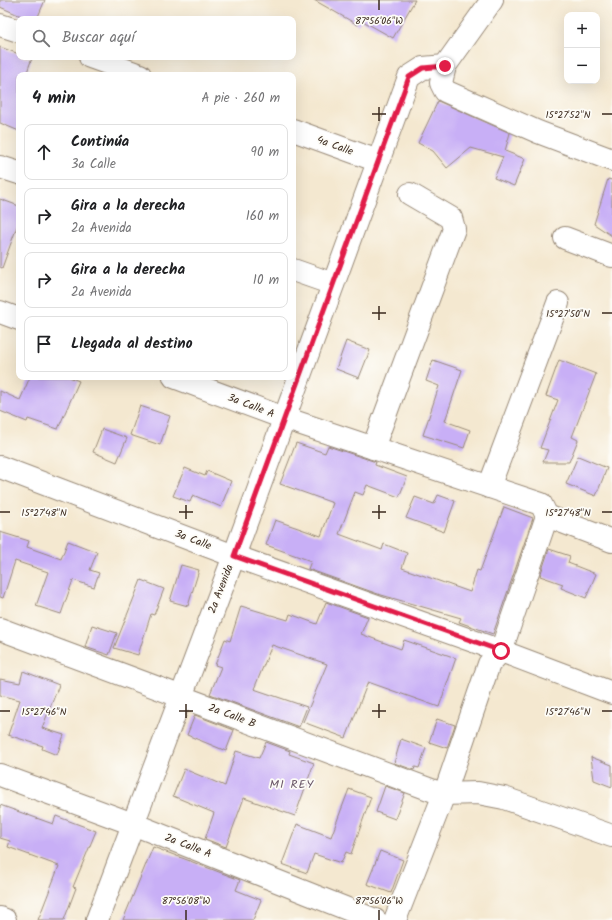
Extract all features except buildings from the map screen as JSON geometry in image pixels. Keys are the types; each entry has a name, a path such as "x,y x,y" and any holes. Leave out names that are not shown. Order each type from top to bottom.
{"street":[{"path":"492,0 445,66 441,83 445,91 538,132 612,160"},
{"path":"0,25 16,30"},
{"path":"98,60 132,72"},
{"name":"2a Avenida","path":"97,920 180,696 234,556 332,284 409,77 423,68 445,66"},
{"name":"4a Calle","path":"296,131 378,161"},
{"path":"0,167 16,172"},
{"path":"373,448 454,229 451,218 410,194"},
{"path":"565,238 612,256"},
{"path":"296,271 332,284"},
{"path":"489,487 558,303"},
{"path":"0,312 16,318"},
{"name":"3a Calle A","path":"182,380 284,418 541,504 547,516"},
{"name":"3a Calle","path":"0,467 234,556 501,651 612,693"},
{"path":"394,920 440,804 442,794 448,784 489,664 501,651 547,516 612,541"},
{"name":"2a Calle B","path":"0,629 442,794"},
{"name":"2a Calle A","path":"0,775 133,824 375,920"},
{"path":"442,794 478,793 504,798 612,836"},
{"path":"0,918 5,920"}],"district":[{"name":"MI REY","path":"292,784"}],"route":[{"path":"445,66 423,68 409,77 234,556 501,651"}]}
